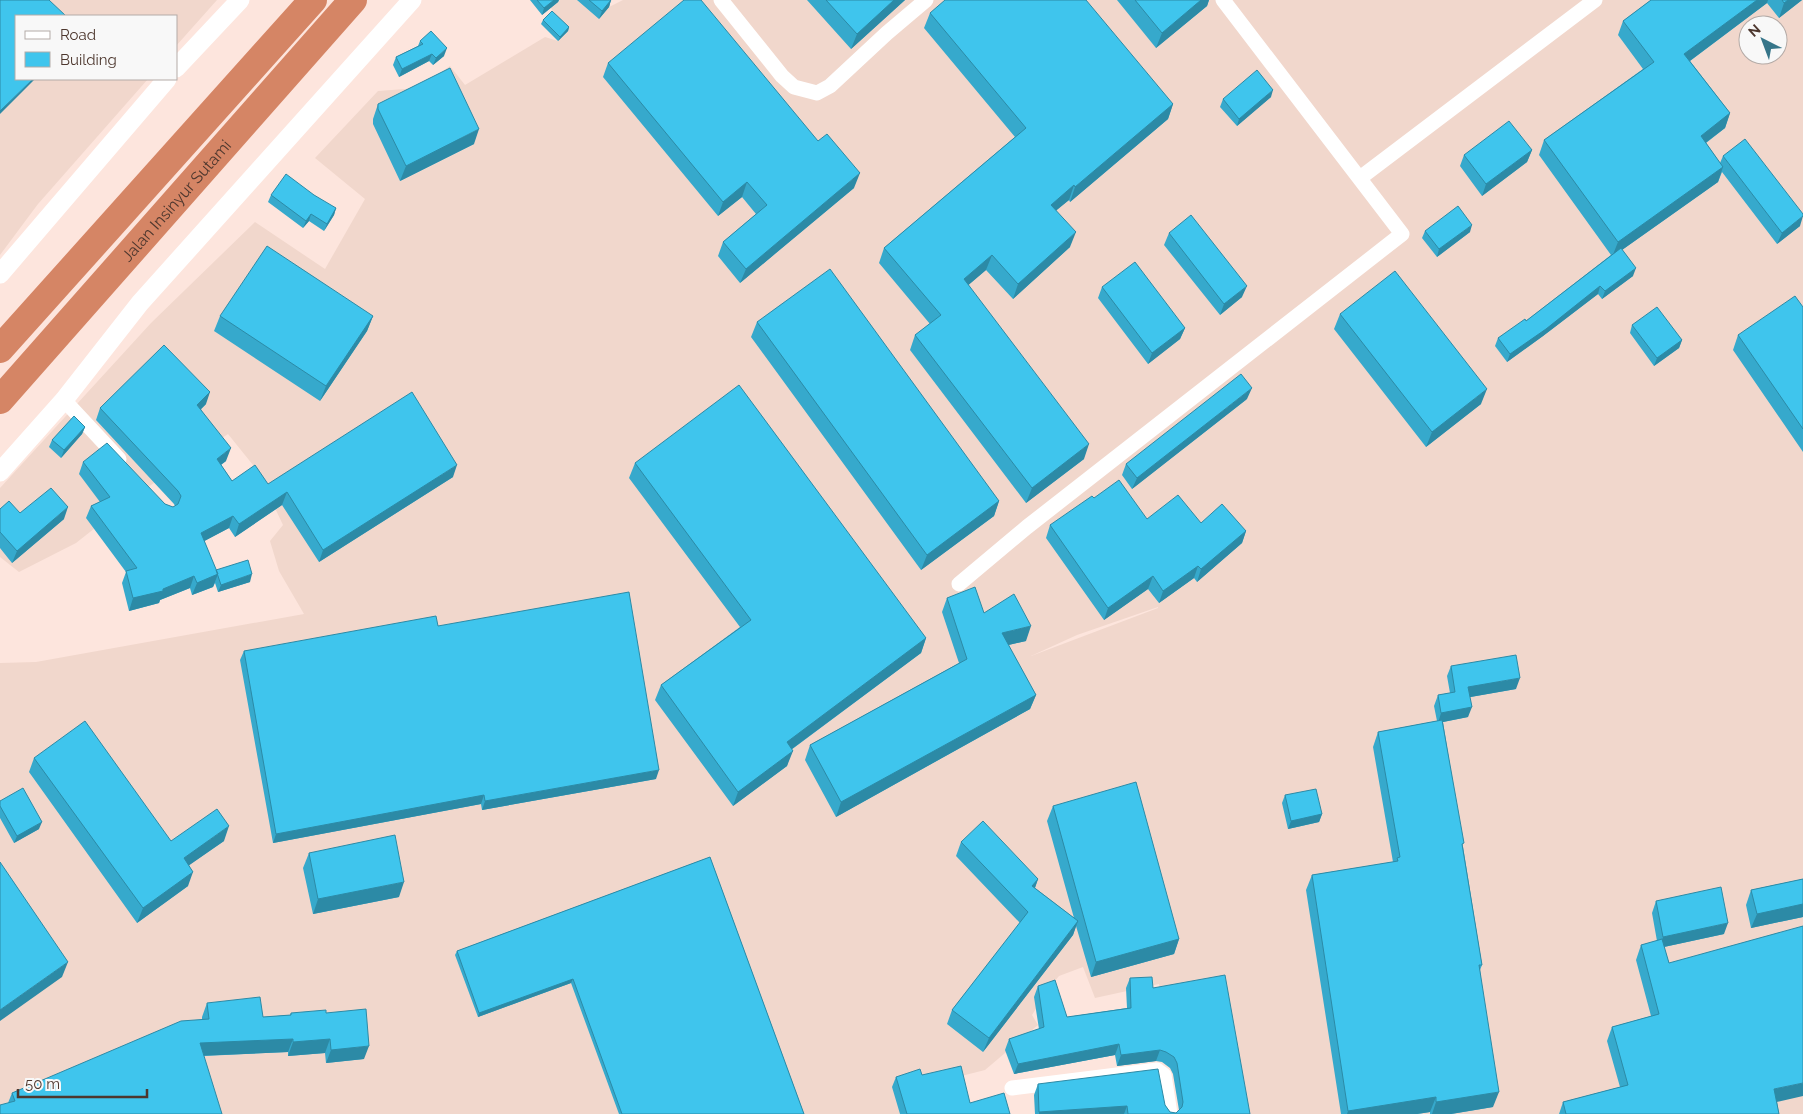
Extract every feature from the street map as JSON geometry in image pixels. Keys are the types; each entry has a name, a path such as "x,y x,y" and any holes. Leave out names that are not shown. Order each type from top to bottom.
{"highway":[{"name":"Jalan Insinyur Sutami","path":"0,350 313,0"},
{"name":"Jalan Insinyur Sutami","path":"0,400 353,0"}],"street":[{"path":"178,66 240,0"},
{"path":"0,472 64,400 140,303 412,0"},
{"path":"720,0 782,76 794,87 817,93 830,86 886,33 926,0"},
{"path":"959,584 1035,521 1402,234 1223,0"},
{"path":"1360,178 1595,0"},
{"path":"0,274 166,80"},
{"path":"64,400 131,471"},
{"path":"1012,1088 1156,1070 1164,1075 1170,1114"}],"shaded area":[{"path":"0,0 217,0 178,44 178,15 15,15 15,80 147,80 38,204 0,255"},
{"path":"545,0 602,0 609,7 623,0 1803,0 1803,1114 1183,1114 1159,984 1095,998 1083,967 1059,976 1032,1015 1038,1025 985,1070 902,1091 908,1114 0,1114 0,663 36,662 304,614 279,571 270,541 283,525 257,470 228,434 142,491 76,543 19,572 0,557 0,488 151,323 255,222 325,269 365,199 315,158 378,91 418,88 450,66 465,85 545,37 558,41 568,31","holes":["1158,608 1031,656 1077,635"]}],"building":[{"path":"0,0 49,0 65,15 15,15 15,80 32,80 0,111"},
{"path":"537,0 554,0 544,8"},
{"path":"589,0 611,0 602,11"},
{"path":"684,0 701,0 818,141 827,134 860,173 746,269 723,242 767,205 747,182 723,202 608,63"},
{"path":"826,0 894,0 857,34"},
{"path":"945,0 1086,0 1173,104 1051,205 1076,232 1018,284 992,255 964,279 1089,444 1032,488 915,335 941,315 884,248 1026,128 930,13"},
{"path":"1135,0 1201,0 1162,33"},
{"path":"1651,0 1757,0 1684,54 1730,113 1701,136 1723,167 1618,242 1544,140 1654,62 1623,21"},
{"path":"552,11 569,27 560,37 543,20"},
{"path":"431,31 447,48 436,58 432,54 402,69 396,57 423,44 420,41"},
{"path":"450,68 479,129 406,166 378,109 378,104"},
{"path":"1257,70 1273,90 1239,119 1223,99"},
{"path":"1509,121 1532,150 1486,184 1464,155"},
{"path":"1745,139 1803,214 1782,233 1723,156"},
{"path":"286,174 314,195 336,208 327,224 311,214 306,221 271,195"},
{"path":"1458,206 1472,225 1439,249 1425,231"},
{"path":"1191,215 1247,286 1224,304 1169,233"},
{"path":"267,246 373,316 326,386 220,316"},
{"path":"1621,248 1636,268 1605,291 1600,286 1546,329 1510,354 1498,338 1525,319 1526,321"},
{"path":"1135,262 1185,328 1152,353 1102,287"},
{"path":"830,269 999,501 927,555 757,322"},
{"path":"1395,271 1487,389 1432,432 1340,314"},
{"path":"1795,296 1803,307 1803,429 1738,335"},
{"path":"1657,307 1682,340 1657,358 1632,325"},
{"path":"164,345 210,392 197,405 231,448 217,459 232,481 255,465 268,484 412,392 457,465 323,550 287,492 239,524 233,516 201,533 218,574 197,583 194,576 163,589 163,591 133,598 126,571 137,568 91,506 110,497 83,462 107,443 165,504 173,507 178,504 181,496 178,491 100,408"},
{"path":"1241,374 1252,388 1137,478 1126,464"},
{"path":"739,385 926,638 787,742 793,751 738,792 661,685 751,620 635,463"},
{"path":"74,416 85,427 64,450 52,440"},
{"path":"1119,480 1147,519 1178,495 1201,523 1222,504 1246,531 1201,569 1198,566 1163,591 1153,576 1108,608 1050,525"},
{"path":"51,488 68,507 17,551 0,532 0,509 9,501 20,513"},
{"path":"248,560 252,574 221,585 216,570"},
{"path":"975,587 984,613 1014,594 1031,626 1002,633 1036,695 841,802 810,745 967,659 947,598"},
{"path":"629,592 659,770 485,801 484,795 276,834 244,651 436,616 438,626"},
{"path":"1516,655 1520,678 1468,687 1472,707 1441,713 1438,695 1455,692 1451,666"},
{"path":"1442,720 1464,843 1462,844 1482,965 1479,965 1499,1092 1436,1102 1436,1097 1348,1111 1312,875 1398,861 1397,858 1400,857 1378,732"},
{"path":"85,721 171,841 217,809 229,826 184,858 193,872 143,908 34,758"},
{"path":"1136,782 1179,939 1096,962 1053,806"},
{"path":"23,788 42,822 17,836 0,806 0,801"},
{"path":"1316,789 1322,814 1291,821 1285,795"},
{"path":"983,821 1038,879 1032,886 1078,921 989,1038 952,1010 1028,912 961,842"},
{"path":"395,835 404,882 318,899 309,853"},
{"path":"710,857 804,1114 622,1114 573,979 479,1013 457,951"},
{"path":"0,862 68,962 0,1010"},
{"path":"1803,879 1803,904 1757,914 1751,890"},
{"path":"1721,887 1728,923 1663,937 1656,901"},
{"path":"1803,926 1803,1083 1774,1089 1779,1114 1566,1114 1563,1102 1628,1085 1612,1027 1659,1014 1641,945 1662,939 1669,963"},
{"path":"1225,975 1250,1114 1128,1114 1127,1106 1039,1112 1038,1084 1158,1069 1165,1105 1170,1112 1176,1113 1182,1107 1183,1102 1177,1063 1174,1057 1160,1050 1121,1055 1119,1044 1018,1064 1009,1039 1044,1027 1038,986 1055,980 1067,1017 1131,1008 1130,978 1152,977 1153,988"},
{"path":"260,997 263,1017 326,1010 326,1013 366,1009 369,1046 331,1050 330,1039 293,1042 293,1039 200,1043 222,1114 0,1114 0,1105 15,1101 12,1093 181,1021 209,1019 207,1003"},
{"path":"961,1066 970,1103 1004,1093 1010,1114 907,1114 896,1077 920,1069 922,1075"}]}
